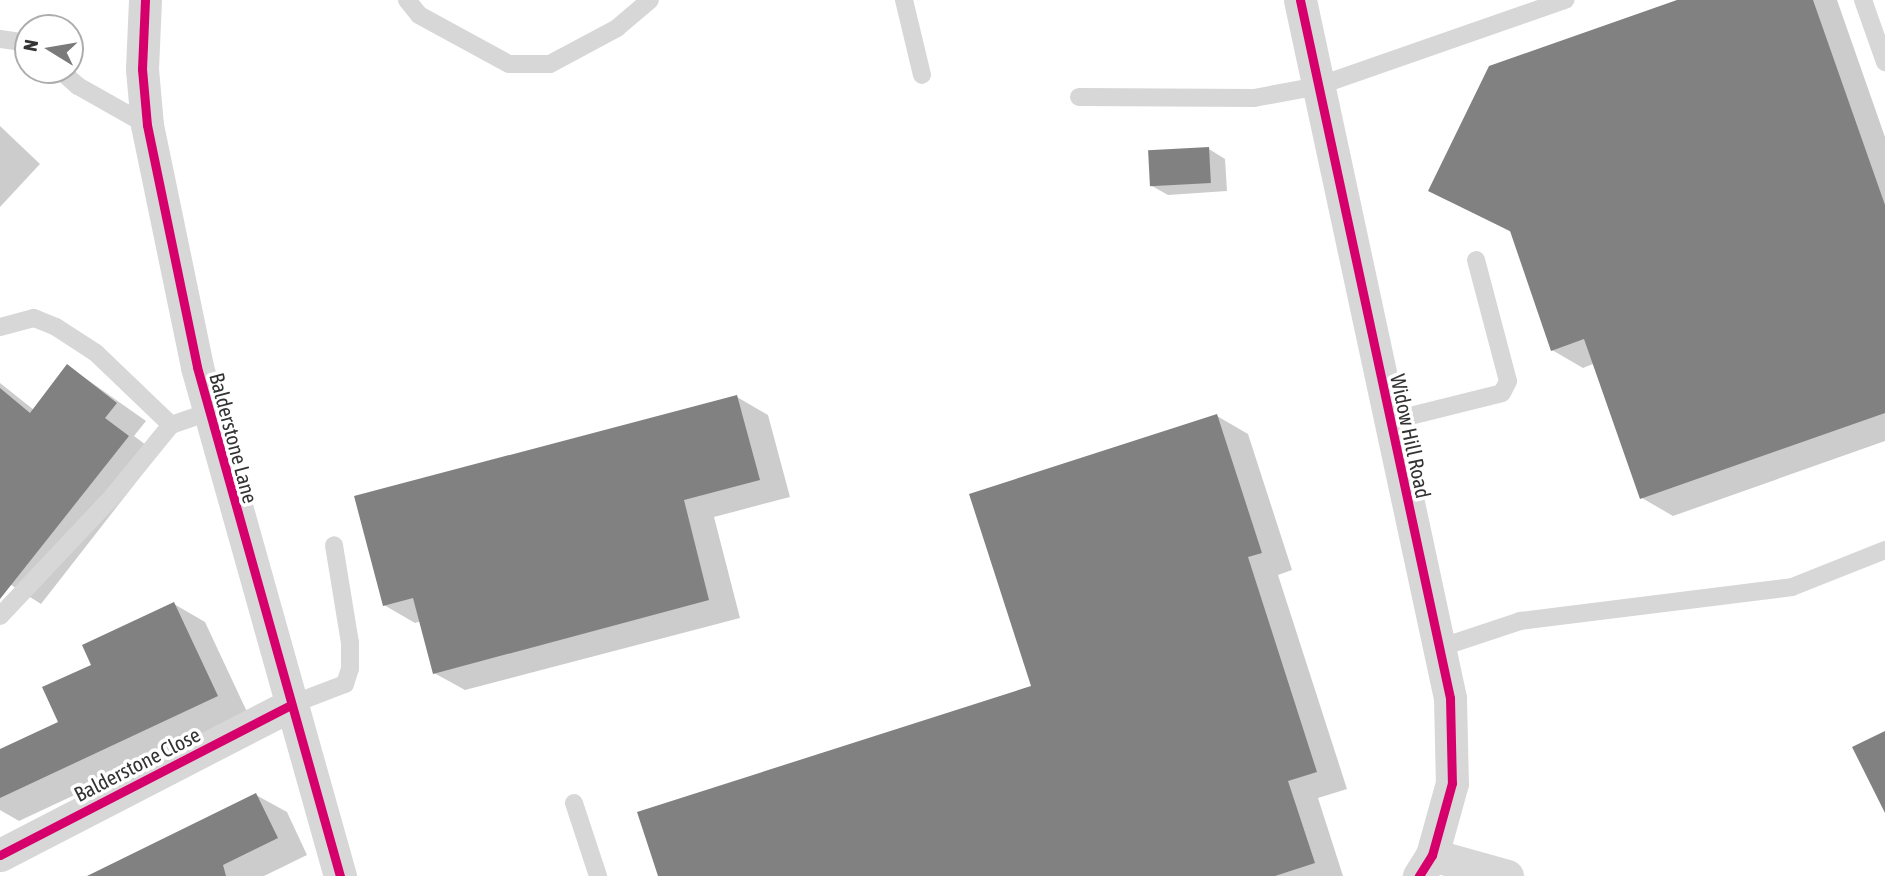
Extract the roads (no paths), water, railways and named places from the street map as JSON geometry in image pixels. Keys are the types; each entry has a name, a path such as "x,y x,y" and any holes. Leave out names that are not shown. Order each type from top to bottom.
{"street":[{"name":"Balderstone Lane","path":"145,0 142,69 148,125 209,412 340,876"},
{"name":"Widow Hill Road","path":"1300,0 1450,698 1451,783 1426,866"},
{"name":"Balderstone Close","path":"0,855 290,705"},
{"path":"1426,866 1507,876"}],"lane":[{"path":"407,0 419,15 509,64 550,64 617,28 650,0"},
{"path":"904,0 922,75"},
{"path":"1079,97 1254,98 1318,86 1565,0"},
{"path":"1863,0 1885,62"},
{"path":"76,84 148,125"},
{"path":"1390,421 1502,393 1508,381 1476,260"},
{"path":"0,327 34,318 56,327 96,353 171,425"},
{"path":"0,616 6,598 113,496 171,425 209,412"},
{"path":"290,705 345,684 350,669 350,643 334,545"},
{"path":"1439,648 1520,621 1792,587 1885,550"},
{"path":"574,803 598,876"}]}
